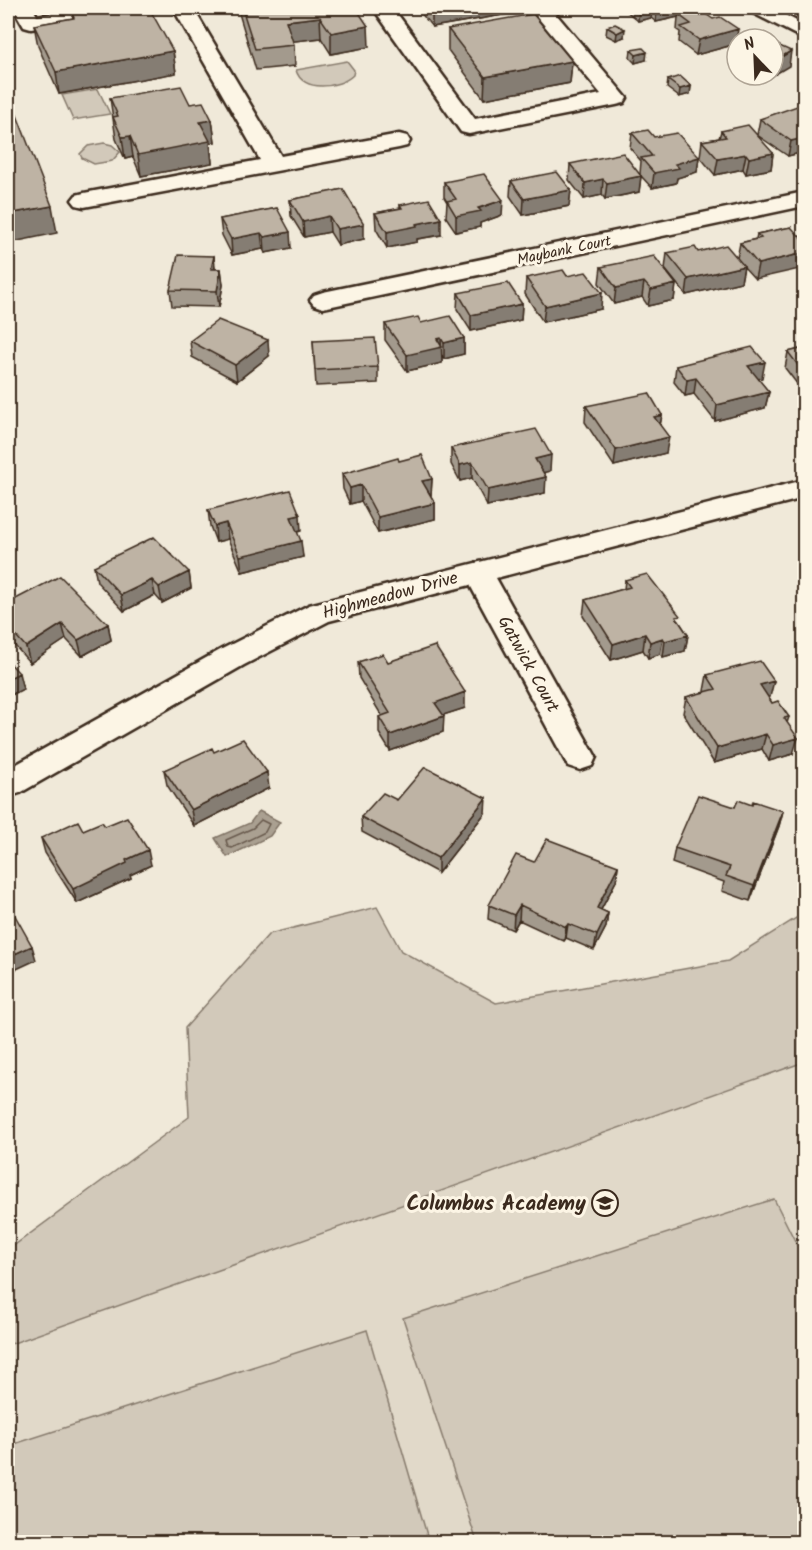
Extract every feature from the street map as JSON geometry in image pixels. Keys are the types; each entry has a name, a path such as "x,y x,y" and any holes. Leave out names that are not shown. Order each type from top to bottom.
{"street":[{"path":"23,8 32,23 123,8"},
{"path":"183,8 273,164"},
{"path":"383,8 469,126 616,98 540,8"},
{"path":"758,8 798,24"},
{"path":"84,200 399,141"},
{"name":"Maybank Court","path":"323,300 804,199"},
{"name":"Highmeadow Drive","path":"8,784 242,652 311,617 363,601 804,489"},
{"name":"Gatwick Court","path":"478,572 580,757"}],"shaded area":[{"path":"347,61 354,70 353,75 331,85 313,85 306,82 296,70"},
{"path":"98,89 110,114 73,120 62,95"},
{"path":"104,143 112,145 120,152 112,161 94,164 82,158 80,154 88,146"},
{"path":"377,907 401,951 496,1003 728,961 804,913 804,1062 8,1345 8,1250 189,1117 185,1028 269,934"},
{"name":"Columbus Academy","path":"804,1062 804,1542 8,1542 8,1345"},
{"path":"774,1199 804,1259 804,1542 477,1542 403,1318"},
{"path":"367,1330 429,1542 8,1542 8,1446"}],"water":[{"path":"259,811 280,822 270,836 227,857 215,838 250,823"}],"building":[{"path":"107,8 109,12 149,8 173,51 56,72 34,25 74,18 72,12"},
{"path":"242,8 356,8 368,26 331,33 320,17 286,21 294,45 255,49"},
{"path":"698,9 713,19 720,17 735,27 725,27 725,33 699,40 681,27 691,24 679,15"},
{"path":"533,14 572,61 485,77 448,29"},
{"path":"615,24 625,29 617,33 607,27"},
{"path":"643,48 647,52 636,55 631,50"},
{"path":"680,76 691,86 680,89 668,80"},
{"path":"181,86 190,104 203,102 212,120 200,122 210,141 138,155 130,136 122,137 113,117 118,116 110,98"},
{"path":"8,92 52,206 8,214"},
{"path":"800,105 804,108 804,138 791,141 760,119"},
{"path":"748,125 773,153 749,158 746,154 718,159 702,141 726,137 721,131"},
{"path":"648,130 654,137 677,133 699,157 675,164 679,168 654,173 641,158 652,156 632,133"},
{"path":"623,153 641,176 607,183 603,179 585,183 570,164"},
{"path":"557,172 571,190 524,199 511,181"},
{"path":"484,174 503,200 478,208 481,211 456,216 447,201 456,199 444,182"},
{"path":"343,189 364,224 337,229 329,216 303,222 290,200"},
{"path":"429,199 441,219 387,232 375,213 402,208 400,205"},
{"path":"277,208 290,232 264,237 261,233 231,239 220,219"},
{"path":"791,227 804,241 804,253 758,264 740,243 761,238 757,234"},
{"path":"726,245 744,266 688,279 667,253 695,247 698,252"},
{"path":"178,255 214,256 211,269 221,269 217,291 170,290"},
{"path":"654,256 676,284 651,290 644,282 616,288 601,267"},
{"path":"563,270 567,276 586,272 602,293 545,306 526,278"},
{"path":"508,283 522,304 471,315 458,293"},
{"path":"450,316 464,338 444,343 441,338 437,339 442,347 407,355 385,324 418,317 421,323"},
{"path":"218,320 268,340 235,365 190,341"},
{"path":"375,338 378,367 315,370 313,341"},
{"path":"752,347 765,362 748,366 769,392 717,405 696,378 687,380 676,366"},
{"path":"804,348 804,373 788,352"},
{"path":"649,393 662,415 654,417 669,437 616,450 586,406"},
{"path":"536,429 551,455 535,459 546,477 488,490 472,462 460,465 451,448"},
{"path":"422,455 432,479 422,481 435,503 378,517 361,485 350,488 342,474 398,458 399,461"},
{"path":"290,490 300,515 291,517 301,541 254,553 240,556 226,523 215,526 208,510"},
{"path":"154,537 189,572 159,587 152,580 121,595 94,566"},
{"path":"647,574 680,616 676,617 688,635 650,642 645,634 613,644 585,600 630,587 625,580"},
{"path":"60,576 108,624 78,640 62,624 26,647 8,627 8,603"},
{"path":"435,646 465,692 435,703 444,716 390,735 379,717 390,713 358,662 383,654 388,662"},
{"path":"8,661 19,673 8,679"},
{"path":"760,661 774,681 760,685 772,703 778,701 789,717 784,718 798,738 773,745 766,734 717,748 686,697 716,689 707,675"},
{"path":"243,739 267,772 191,810 164,770 212,748 214,752"},
{"path":"425,767 486,798 438,858 361,817 383,793 397,800"},
{"path":"698,795 735,807 738,800 752,805 753,801 783,811 754,886 726,876 730,867 675,848"},
{"path":"127,817 148,850 126,860 127,863 73,889 41,838 78,821 83,830 102,822 105,826"},
{"path":"547,839 618,866 597,908 608,913 597,935 568,924 566,927 520,905 514,915 489,905 516,855 534,862"},
{"path":"8,903 32,946 8,957"}],"place":[{"name":"Columbus Academy","path":"605,1203"}]}
